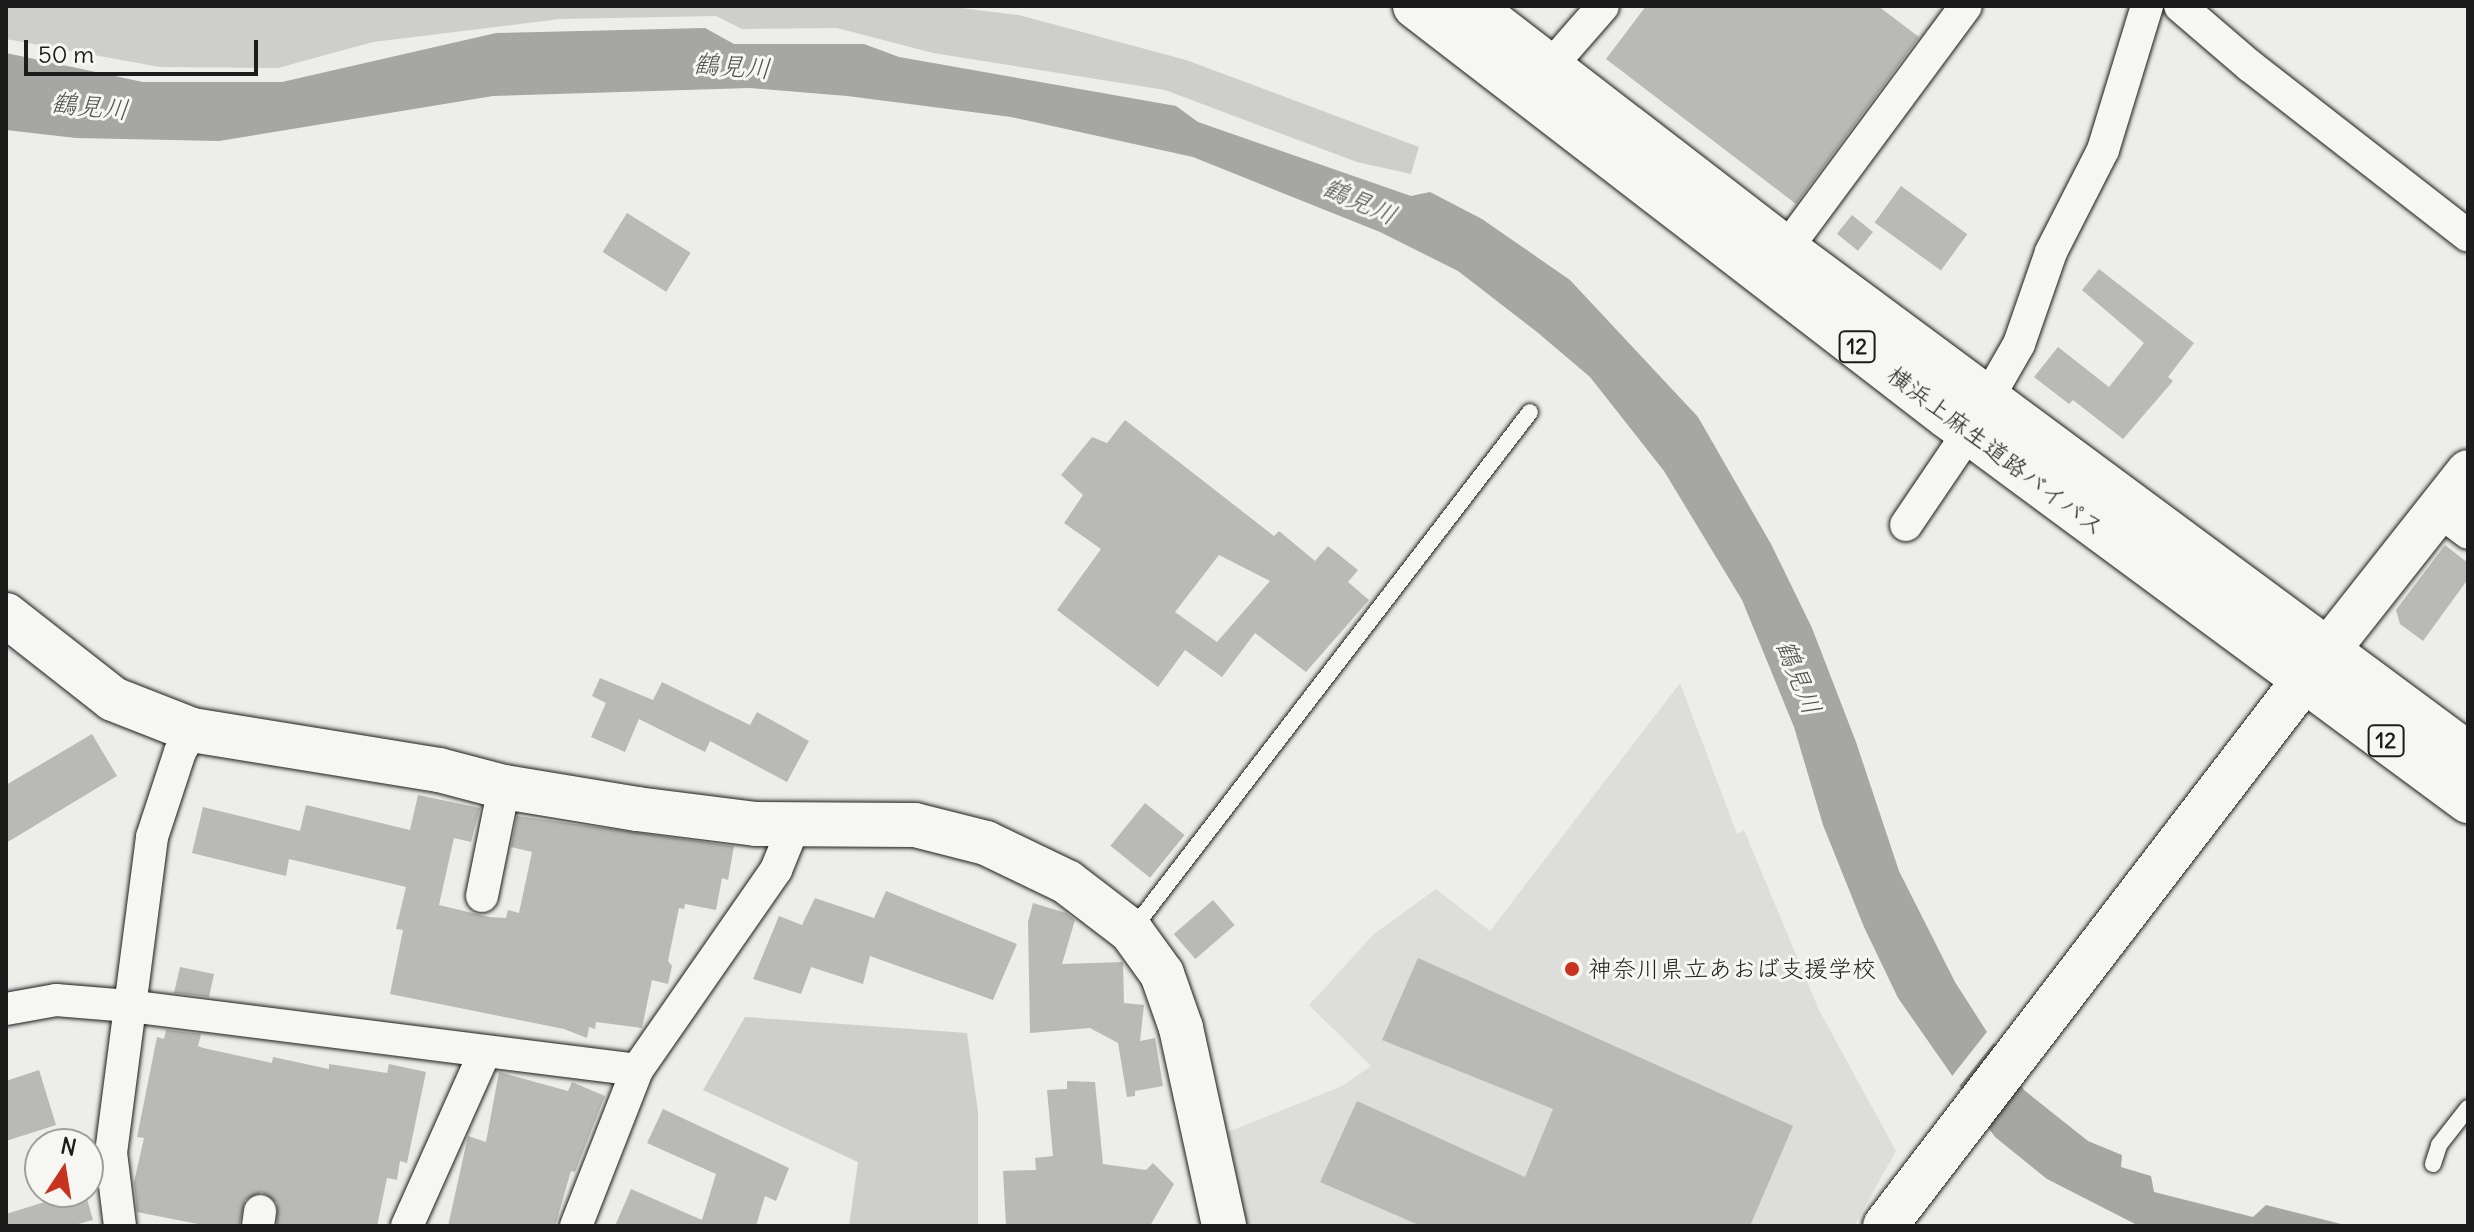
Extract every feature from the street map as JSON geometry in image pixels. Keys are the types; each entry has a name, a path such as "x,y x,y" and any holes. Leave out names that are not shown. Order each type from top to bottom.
{"street":[{"name":"横浜上麻生道路バイパス","path":"1415,6 2316,665 2468,801"},
{"name":"横浜上麻生道路バイパス","path":"1471,6 1786,249 1978,415"},
{"path":"1549,68 1603,6"},
{"path":"1786,249 1966,6"},
{"path":"1906,525 1978,415 2019,344 2051,252 2103,150 2147,6"},
{"path":"2180,6 2250,66 2468,236"},
{"path":"1885,1226 2316,665 2453,522 2468,472"},
{"path":"6,615 113,699 192,730 439,770 504,787 637,809 794,826 915,825 986,843 1067,882 1131,931 1162,974 1181,1028 1224,1226"},
{"name":"横浜上麻生道路バイパス","path":"2316,665 2468,754"},
{"path":"120,1226 111,1153 152,837 180,752 192,730"},
{"path":"482,896 504,787"},
{"path":"576,1226 637,1070 776,870 794,826"},
{"path":"6,1009 56,1000 129,1006 637,1070"},
{"path":"407,1226 485,1052"}],"lane":[{"path":"1131,931 1530,412"},
{"path":"2433,1164 2439,1145 2468,1108"}],"shaded area":[{"path":"6,6 945,6 1019,15 1186,60 1419,147 1411,174 1357,162 1165,90 933,53 837,28 742,29 716,16 560,19 373,42 278,68 160,67 6,39"},
{"name":"神奈川県立あおば支援学校","path":"1680,683 1737,834 1744,830 1819,1010 1896,1151 1854,1226 1246,1226 1228,1132 1342,1086 1371,1066 1309,1005 1374,934 1436,889 1490,931"},
{"path":"745,1017 967,1033 978,1112 978,1226 849,1226 858,1162 703,1090"}],"water":[{"name":"鶴見川","path":"705,28 734,44 864,44 899,57 1176,106 1198,122 1411,196 1430,192 1482,219 1570,280 1698,417 1771,544 1812,628 1856,742 1899,871 1955,982 2024,1090 2088,1141 2122,1155 2121,1167 2151,1176 2154,1192 2253,1217 2266,1205 2349,1226 2139,1226 2047,1179 1995,1137 1898,998 1864,927 1823,825 1794,727 1742,600 1664,471 1590,377 1537,332 1458,271 1380,232 1193,157 1011,117 847,96 750,88 493,96 219,141 76,138 6,130 6,53 143,82 282,82 496,33"}],"pier":[{"path":"1990,1028 1997,1039 1956,1090 1949,1080"}],"building":[{"path":"1646,6 1878,6 1919,37 1796,204 1606,59"},
{"path":"1901,186 1967,234 1941,271 1875,222"},
{"path":"627,213 691,253 666,292 603,252"},
{"path":"1852,215 1873,232 1858,251 1837,234"},
{"path":"2099,269 2194,343 2168,377 2173,381 2123,439 2073,400 2069,404 2034,377 2058,347 2109,387 2144,343 2082,290"},
{"path":"1125,420 1274,536 1279,531 1315,561 1328,546 1358,570 1348,582 1369,600 1306,672 1255,633 1222,677 1185,650 1158,687 1057,610 1101,549 1064,523 1083,495 1061,475 1092,437 1107,443","holes":["1219,555 1270,581 1217,642 1175,612"]},
{"path":"2445,545 2468,563 2468,579 2423,641 2400,624 2396,610"},
{"path":"600,678 653,700 662,682 750,725 757,712 809,741 787,782 710,741 705,752 639,719 625,752 591,737 606,703 592,696"},
{"path":"92,734 117,776 6,843 6,785"},
{"path":"418,795 480,808 471,842 454,838 439,905 489,917 506,918 508,910 519,913 532,852 511,847 517,816 734,846 728,880 722,878 716,910 685,904 684,909 679,908 668,961 672,966 668,984 652,980 642,1028 596,1022 595,1029 589,1027 587,1038 564,1029 390,994 403,930 396,929 406,887 289,859 286,876 192,853 203,807 300,831 306,805 410,830"},
{"path":"1145,803 1185,835 1150,878 1110,846"},
{"path":"886,891 1017,944 993,1000 870,956 863,984 811,967 801,994 753,979 779,916 802,925 815,898 874,918"},
{"path":"1213,900 1235,925 1195,959 1174,934"},
{"path":"1033,903 1066,913 1075,920 1062,964 1123,962 1124,1003 1144,1005 1140,1041 1155,1038 1163,1086 1135,1091 1135,1096 1127,1097 1118,1043 1090,1028 1030,1033 1028,922"},
{"path":"1418,958 1793,1126 1750,1226 1421,1226 1320,1182 1357,1101 1525,1177 1553,1109 1382,1040"},
{"path":"180,967 214,974 209,997 174,993"},
{"path":"166,1030 201,1034 198,1046 272,1063 273,1057 329,1069 329,1064 387,1073 389,1064 426,1072 407,1163 400,1161 397,1180 387,1178 377,1226 277,1226 277,1203 262,1192 245,1200 239,1226 208,1226 137,1212 134,1182 144,1138 137,1137 157,1037 164,1039"},
{"path":"39,1070 56,1125 24,1128 24,1135 6,1141 6,1081"},
{"path":"499,1072 568,1091 572,1082 605,1096 575,1172 571,1171 555,1226 448,1226 468,1136 486,1142"},
{"path":"1067,1081 1095,1082 1103,1164 1146,1170 1153,1163 1174,1184 1150,1226 1006,1226 1003,1171 1036,1170 1035,1158 1053,1156 1047,1090 1067,1089"},
{"path":"663,1109 789,1168 776,1201 765,1196 756,1226 615,1226 631,1189 702,1220 716,1174 647,1143"},
{"path":"25,1208 90,1208 93,1220 71,1226 6,1226 6,1214"}],"place":[{"name":"神奈川県立あおば支援学校","path":"1572,969"}]}
